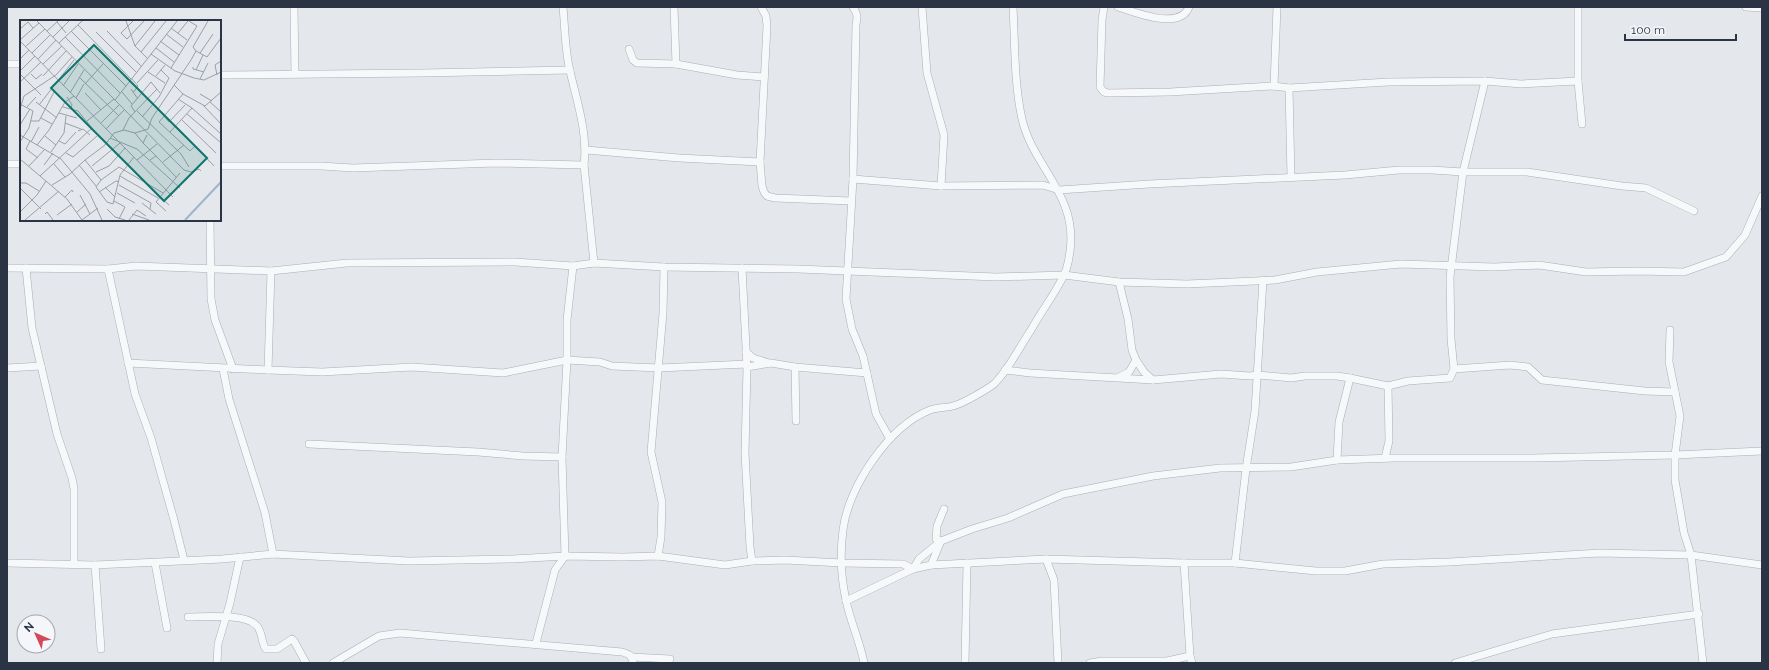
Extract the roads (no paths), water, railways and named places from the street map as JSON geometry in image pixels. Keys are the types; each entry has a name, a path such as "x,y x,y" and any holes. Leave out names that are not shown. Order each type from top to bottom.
{"street":[{"path":"294,7 295,74"},
{"path":"563,7 570,70 581,114 586,150 584,165 594,263"},
{"path":"674,7 676,64"},
{"path":"761,7 766,16 767,26 760,162 762,186 767,196 775,198 851,202"},
{"path":"854,7 857,13 857,18 853,180 849,272 846,299 852,329 863,356 876,414 890,440"},
{"path":"922,7 927,73 944,135 941,186"},
{"path":"864,663 861,647 846,601 842,563 843,529 853,492 864,471 900,429 916,416 932,409 954,406 968,400 993,384 1005,370 1064,275 1070,250 1069,214 1059,190 1028,138 1022,119 1018,91 1013,7"},
{"path":"1104,7 1102,20 1100,87 1104,92 1170,92 1274,86 1289,88 1388,82 1485,81 1521,84 1578,81"},
{"path":"1118,7 1143,15 1175,20 1181,17 1189,7"},
{"path":"1274,86 1277,7"},
{"path":"1578,7 1578,81 1582,124"},
{"path":"1746,7 1762,8"},
{"path":"629,48 633,60 637,63 676,64 737,75 764,77"},
{"path":"7,64 20,64"},
{"path":"221,75 570,70"},
{"path":"1005,370 1030,373 1152,380 1221,374 1291,378 1305,376 1337,376 1388,386 1408,381 1450,378 1454,369 1451,339 1450,277 1463,172 1485,81"},
{"path":"1289,88 1291,177"},
{"path":"586,150 679,158 760,162"},
{"path":"221,166 321,166 352,168 496,163 584,165"},
{"path":"7,164 20,164"},
{"path":"853,180 941,186 1043,185 1059,190 1345,175 1399,170 1527,172 1614,185 1646,188 1694,210"},
{"path":"7,268 108,268 136,266 271,271 347,263 515,262 573,266 594,263 664,267 742,268 996,277 1064,275 1119,282 1188,284 1263,280 1317,272 1401,264 1539,265 1586,272 1684,272 1726,257 1745,235 1760,208 1762,196"},
{"path":"210,221 211,299 215,320 233,369"},
{"path":"536,643 555,570 565,556 562,457 568,320 573,266"},
{"path":"658,556 661,537 662,502 651,452 663,313 664,267"},
{"path":"26,268 32,328 57,434 72,478 74,489 74,564"},
{"path":"108,268 136,394 151,438 184,560"},
{"path":"742,268 747,366 745,453 752,561"},
{"path":"268,370 271,271"},
{"path":"1235,563 1246,469 1255,411 1263,280"},
{"path":"1119,282 1128,319 1131,343 1136,360 1144,372 1152,380"},
{"path":"1670,330 1669,362 1680,416 1675,455 1675,480 1684,533 1691,556 1699,614 1703,663"},
{"path":"746,352 753,358 771,363 796,367 867,373"},
{"path":"128,363 224,369 322,372 412,367 503,373 567,360 600,362 612,366 659,368 747,366 771,363"},
{"path":"1117,378 1129,372 1136,360"},
{"path":"1454,369 1510,365 1528,367 1542,380 1645,391 1675,392"},
{"path":"7,368 41,366"},
{"path":"796,367 796,421"},
{"path":"224,369 229,398 266,513 273,554"},
{"path":"1337,460 1339,422 1350,378"},
{"path":"1385,458 1388,441 1388,386"},
{"path":"309,444 562,457"},
{"path":"912,569 919,559 941,541 972,529 1008,518 1063,494 1153,476 1220,468 1291,468 1337,460 1385,458 1533,458 1675,455 1762,451"},
{"path":"941,541 936,539 936,534 937,526 944,509"},
{"path":"932,565 941,541"},
{"path":"846,601 912,569 932,565 1046,559 1235,563 1316,571 1345,571 1383,564 1600,553 1691,556 1762,564"},
{"path":"7,562 95,565 155,563 273,554 409,561 513,559 565,556 658,556 725,565 752,561 785,560 903,564 912,569"},
{"path":"217,663 218,644 230,603 240,557"},
{"path":"1046,559 1054,580 1058,663"},
{"path":"155,563 167,628"},
{"path":"965,663 967,563"},
{"path":"1090,663 1102,661 1167,661 1191,659 1184,563"},
{"path":"95,565 101,649"},
{"path":"1455,663 1552,634 1699,614"},
{"path":"188,617 247,620 257,626 264,648 269,650 277,649 292,639 306,663"},
{"path":"334,663 379,636 400,633 536,643 622,652 629,654 632,660 670,658"}]}
